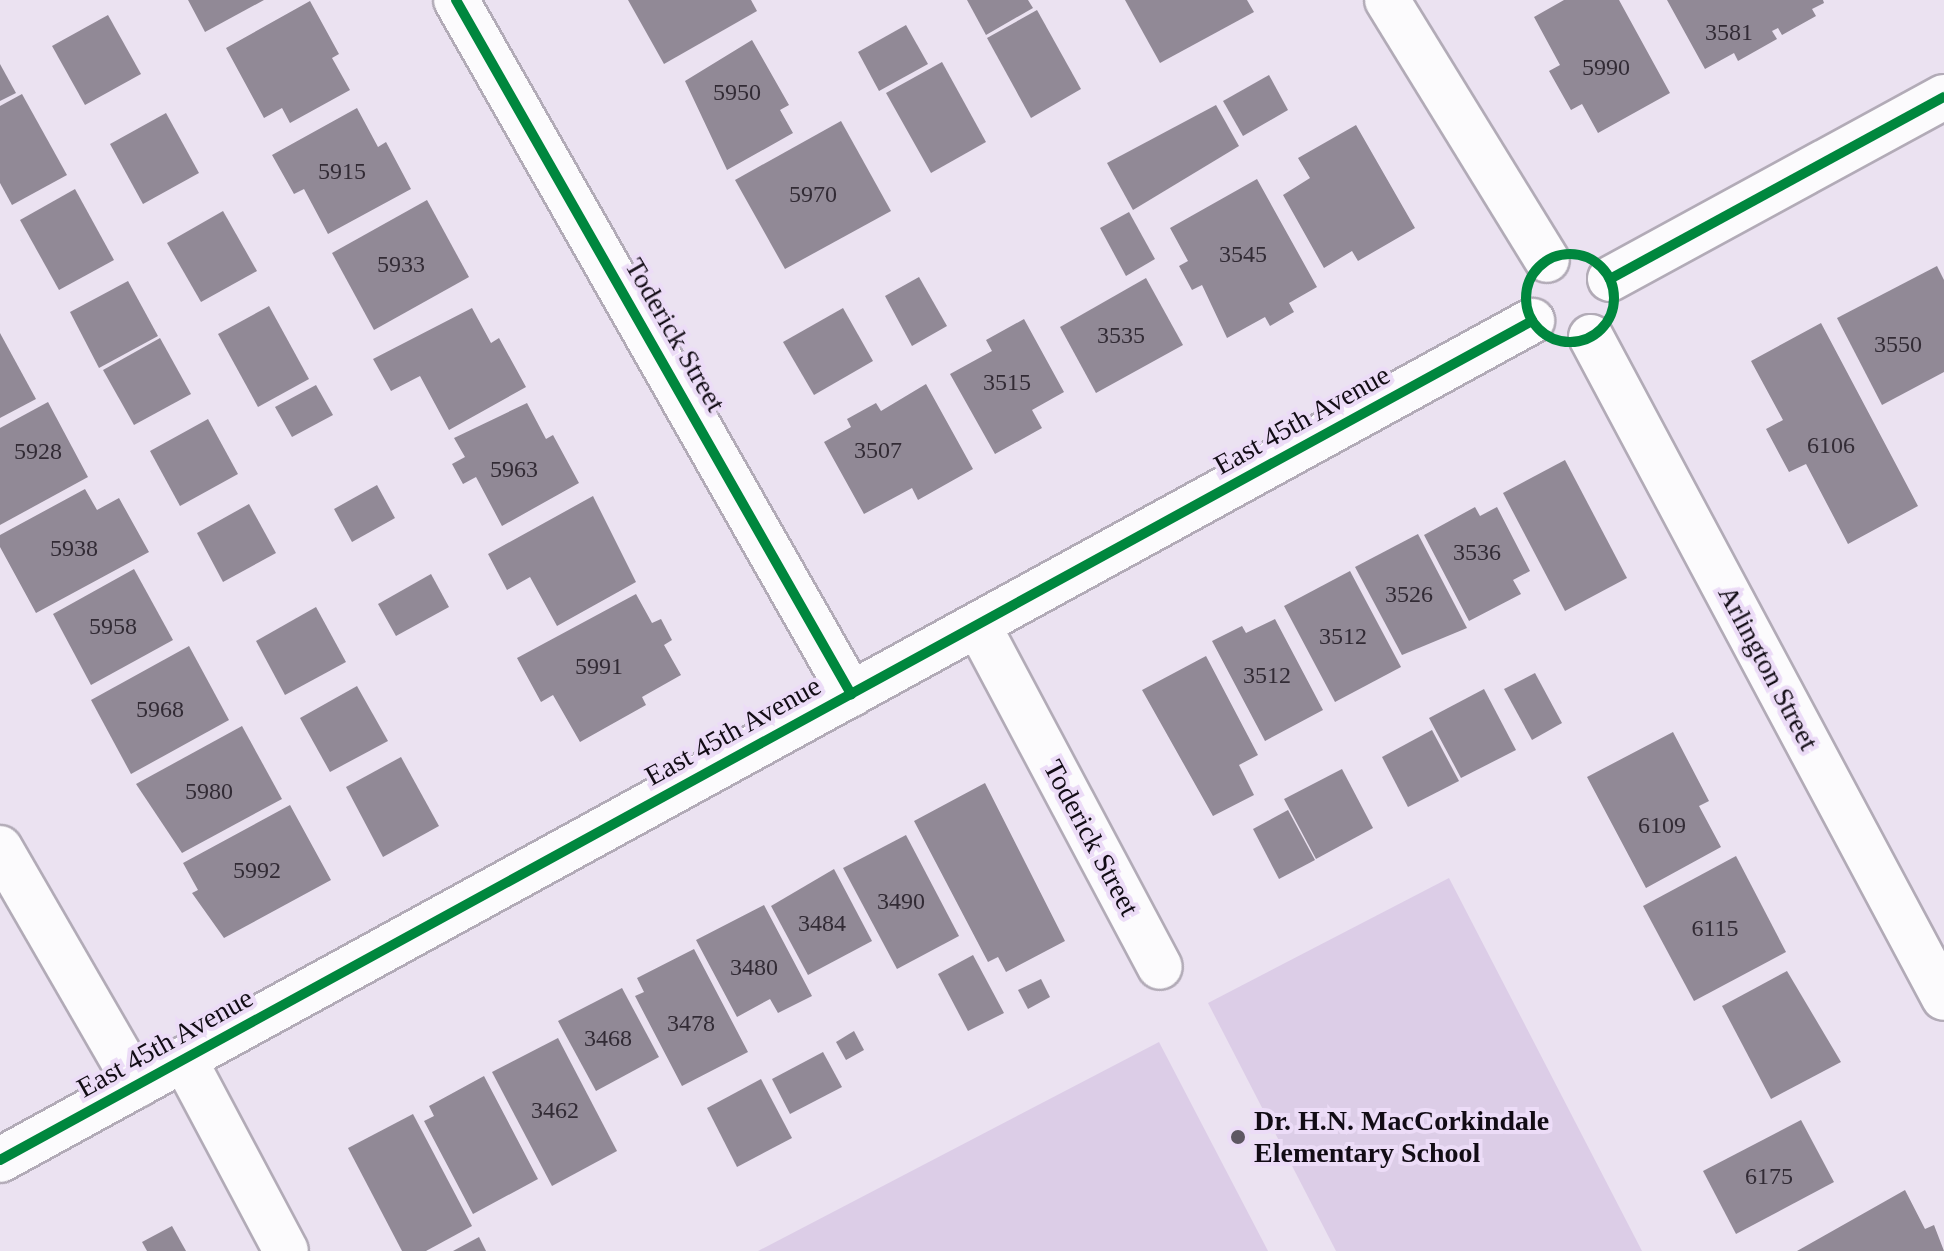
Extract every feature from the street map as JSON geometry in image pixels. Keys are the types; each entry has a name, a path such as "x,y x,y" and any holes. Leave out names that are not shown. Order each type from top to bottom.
{"street":[{"name":"Toderick Street","path":"456,0 851,694"},
{"path":"1387,0 1547,260"},
{"path":"1610,279 1944,97"},
{"path":"1560,255 1589,258 1610,279 1614,305 1591,337 1551,339 1532,321 1526,295 1536,269 1547,260 1560,255"},
{"name":"East 45th Avenue","path":"0,1160 1532,321"},
{"name":"Arlington Street","path":"1591,337 1944,998"},
{"name":"Toderick Street","path":"978,625 1160,967"},
{"path":"0,848 137,1085"},
{"path":"184,1059 286,1251"}],"shaded area":[{"path":"1449,878 1642,1251 1336,1251 1208,1003"},
{"path":"1159,1042 1268,1251 758,1251"}],"building":[{"path":"188,0 264,0 205,32"},
{"path":"628,0 751,0 757,11 664,64"},
{"path":"967,0 1028,0 1033,8 986,35"},
{"path":"1125,0 1247,0 1254,12 1160,63"},
{"path":"1564,0 1619,0 1670,93 1598,133 1582,104 1571,110 1549,71 1560,65 1534,17"},
{"path":"1667,0 1823,0 1824,3 1812,9 1816,16 1782,35 1778,28 1772,31 1777,39 1738,61 1734,53 1705,69"},
{"path":"310,1 339,54 332,58 350,90 290,123 282,108 264,118 226,48"},
{"path":"1037,10 1081,89 1031,118 987,38"},
{"path":"108,15 141,74 85,105 52,46"},
{"path":"906,25 928,64 879,91 858,52"},
{"path":"752,40 789,105 780,110 793,133 727,170 685,81"},
{"path":"942,62 986,142 931,173 886,93"},
{"path":"0,64 16,93 0,101"},
{"path":"1269,75 1288,110 1243,136 1223,101"},
{"path":"22,94 67,175 12,205 0,183 0,106"},
{"path":"1216,105 1239,146 1133,210 1107,163"},
{"path":"357,108 378,147 386,142 411,189 328,234 304,189 294,194 272,155"},
{"path":"166,113 199,173 143,204 110,144"},
{"path":"841,121 891,211 785,269 735,180"},
{"path":"1356,125 1415,228 1358,261 1352,251 1324,268 1283,195 1310,178 1298,158"},
{"path":"1257,179 1317,287 1289,303 1294,312 1270,326 1265,317 1227,338 1202,285 1192,290 1179,266 1188,261 1170,228"},
{"path":"75,189 114,260 59,290 20,220"},
{"path":"427,200 469,277 374,330 332,253"},
{"path":"223,211 257,271 201,302 167,243"},
{"path":"1129,212 1155,259 1126,276 1100,228"},
{"path":"1937,266 1944,280 1944,372 1882,405 1837,318"},
{"path":"919,277 947,326 912,346 885,296"},
{"path":"1146,278 1183,345 1096,393 1060,327"},
{"path":"128,281 158,336 99,368 70,312"},
{"path":"269,306 309,379 258,407 218,334"},
{"path":"472,308 491,343 499,338 526,387 449,430 420,376 391,391 373,359"},
{"path":"843,308 873,361 814,395 783,342"},
{"path":"1024,319 1064,392 1032,410 1042,428 995,454 950,374 992,351 986,340"},
{"path":"1821,323 1918,506 1848,544 1806,464 1789,472 1766,429 1783,420 1751,361"},
{"path":"0,333 36,399 0,418"},
{"path":"160,338 191,394 134,425 103,370"},
{"path":"926,384 973,469 918,500 912,488 864,514 824,442 851,427 847,419 876,403 881,411"},
{"path":"316,385 333,415 292,437 275,407"},
{"path":"48,402 88,477 0,525 0,428"},
{"path":"527,403 546,439 553,435 579,483 502,526 476,477 463,484 452,464 465,457 454,438"},
{"path":"208,419 238,474 180,506 150,451"},
{"path":"1565,460 1627,578 1565,611 1503,493"},
{"path":"377,485 395,518 352,542 334,509"},
{"path":"85,489 97,510 119,498 149,552 36,613 0,547 0,535"},
{"path":"593,496 636,582 557,626 530,577 507,590 488,554"},
{"path":"249,504 276,553 223,582 197,533"},
{"path":"1475,507 1480,516 1497,507 1530,571 1513,580 1521,594 1469,621 1424,535"},
{"path":"1418,534 1467,628 1402,655 1355,567"},
{"path":"134,569 173,640 91,685 53,614"},
{"path":"1350,571 1401,667 1335,702 1284,606"},
{"path":"431,574 449,607 396,636 378,604"},
{"path":"636,594 652,623 661,619 672,640 664,645 681,675 642,697 646,705 580,742 553,695 541,702 517,658"},
{"path":"316,607 346,662 285,695 256,641"},
{"path":"1275,619 1323,710 1265,741 1212,641 1242,626 1246,633"},
{"path":"189,646 229,720 131,774 91,700"},
{"path":"1206,656 1258,755 1239,765 1254,795 1213,816 1142,690"},
{"path":"1535,673 1562,723 1532,740 1504,689"},
{"path":"357,686 388,741 330,772 300,718"},
{"path":"1484,689 1516,750 1461,778 1429,718"},
{"path":"242,726 282,799 182,853 136,784"},
{"path":"1432,730 1459,781 1408,807 1382,757"},
{"path":"1673,732 1709,801 1699,806 1721,847 1646,888 1587,777"},
{"path":"401,757 439,826 383,857 346,787"},
{"path":"1342,769 1373,828 1316,859 1284,799"},
{"path":"985,783 1065,941 1006,972 998,957 988,962 914,821"},
{"path":"290,805 331,880 224,938 192,893 198,890 183,863"},
{"path":"1288,810 1315,860 1279,879 1253,829"},
{"path":"906,835 959,936 897,969 843,868"},
{"path":"1736,856 1786,952 1694,1001 1643,906"},
{"path":"834,869 872,941 808,975 771,906"},
{"path":"764,905 812,996 778,1013 770,999 737,1017 696,940"},
{"path":"694,949 748,1052 682,1086 635,996 644,992 637,978"},
{"path":"973,955 1004,1013 968,1031 938,974"},
{"path":"1787,971 1841,1062 1771,1099 1722,1006"},
{"path":"1041,979 1050,997 1028,1009 1018,990"},
{"path":"622,988 659,1057 596,1091 558,1021"},
{"path":"854,1031 864,1050 846,1060 836,1042"},
{"path":"558,1038 617,1151 552,1186 492,1072"},
{"path":"823,1052 842,1087 790,1114 772,1079"},
{"path":"484,1076 538,1179 473,1214 424,1121 434,1116 429,1106"},
{"path":"761,1079 792,1138 737,1167 707,1108"},
{"path":"413,1114 472,1226 426,1251 402,1251 348,1148"},
{"path":"1801,1120 1834,1182 1736,1234 1703,1171"},
{"path":"1905,1190 1925,1229 1934,1225 1944,1251 1797,1251"},
{"path":"172,1226 186,1251 147,1251 142,1242"},
{"path":"479,1237 486,1251 453,1251"}],"cycle path":[{"path":"456,0 851,694"},
{"path":"1610,279 1944,97"},
{"path":"1570,254 1587,257 1601,267 1611,281 1614,298 1611,315 1601,329 1587,339 1570,342 1553,339 1539,329 1529,315 1526,298 1529,281 1539,267 1553,257 1570,254"},
{"path":"0,1160 1532,321"}],"place":[{"name":"Dr. H.N. MacCorkindale Elementary School","path":"1238,1137"}]}
